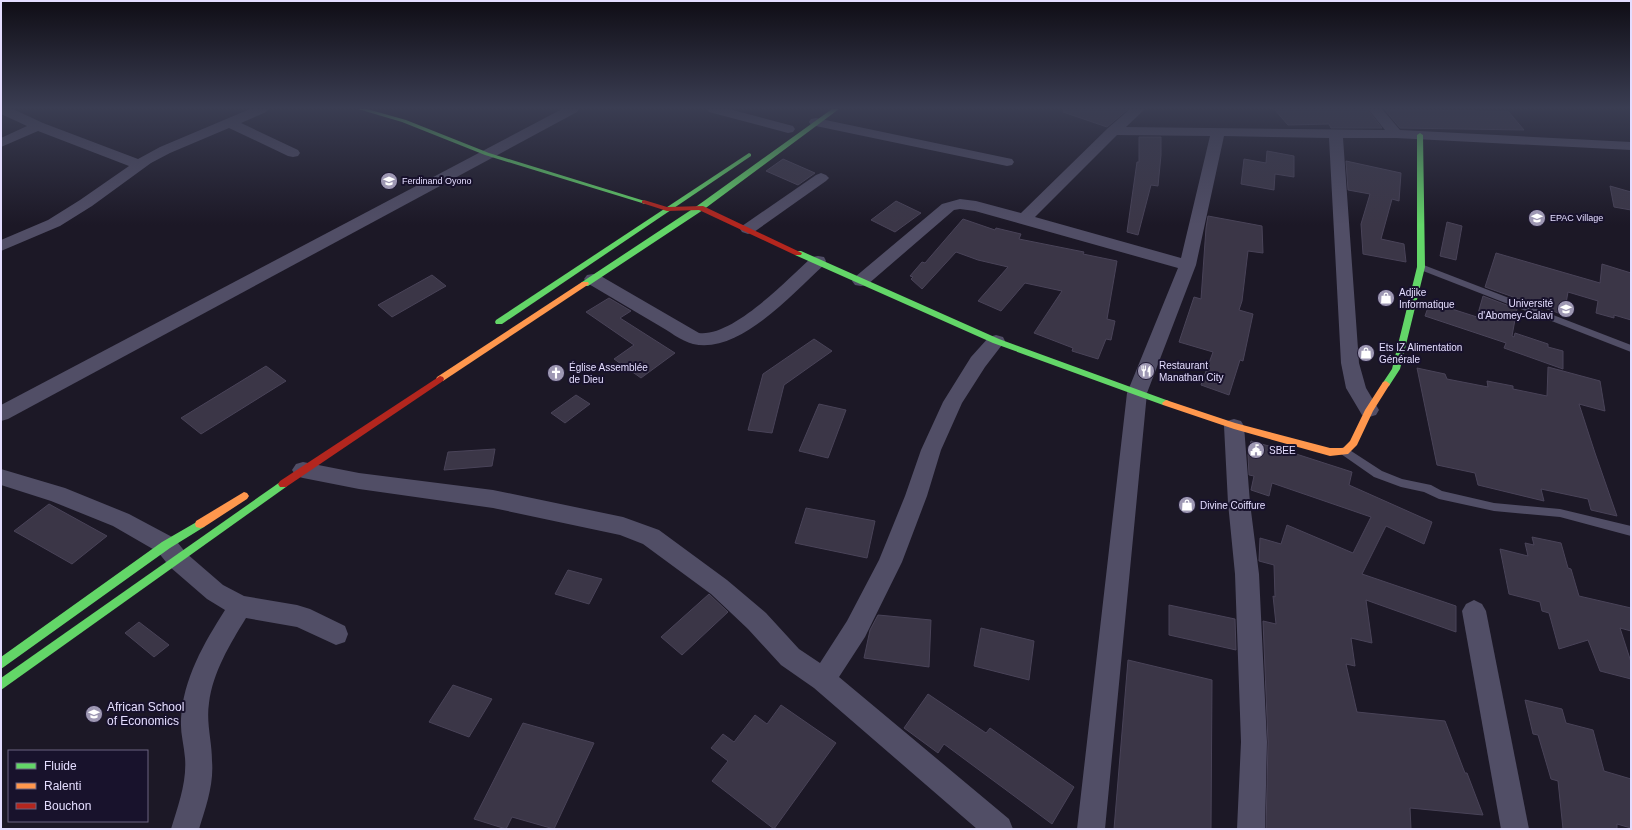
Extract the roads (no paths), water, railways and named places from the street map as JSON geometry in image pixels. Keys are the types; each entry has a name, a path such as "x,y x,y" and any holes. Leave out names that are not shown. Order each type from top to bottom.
{"street":[{"path":"95,148 138,164"},
{"path":"1,246 54,223 119,180 138,164 170,148"},
{"path":"282,148 293,153"},
{"path":"473,148 487,154 667,209 700,208 861,282 996,340 1137,393 1234,426 1330,452 1345,451 1354,443 1369,410 1396,369 1422,267 1420,148"},
{"path":"1,414 499,148"},
{"path":"1,664 303,470 456,364 593,279 700,208 781,148"},
{"path":"939,148 1007,162"},
{"path":"1024,219 1095,148"},
{"path":"1091,829 1137,393 1188,265 1214,148"},
{"path":"1337,148 1350,363 1356,388 1369,410"},
{"path":"492,327 756,150"},
{"path":"748,229 821,178"},
{"path":"861,282 948,207 960,204 976,206 1188,265"},
{"path":"593,279 694,338 704,340 713,339 727,334 761,312 818,261"},
{"path":"823,680 856,629 890,562 916,496 930,450 953,402 978,362 996,340"},
{"path":"1234,426 1238,503 1247,582 1254,742 1251,829"},
{"path":"303,470 359,481 493,499 623,526 651,537 719,587 757,621 790,657 823,680 999,829"},
{"path":"1,477 57,494 121,520 172,553 215,592 240,606 297,616 310,620 336,634"},
{"path":"1,685 250,492"},
{"path":"184,829 196,790 199,763 194,718 200,680 212,652 240,606"},
{"path":"1474,611 1515,829"}],"lane":[{"path":"1422,267 1631,349"},
{"path":"1345,451 1378,474 1401,483 1427,488 1439,495 1494,507 1560,513 1631,531"}],"place":[{"name":"Ferdinand Oyono","path":"389,181"},
{"name":"EPAC Village","path":"1537,218"},
{"name":"Adjike Informatique","path":"1386,298"},
{"name":"Université d'Abomey-Calavi","path":"1566,309"},
{"name":"Ets IZ Alimentation Générale","path":"1366,353"},
{"name":"Restaurant Manathan City","path":"1146,371"},
{"name":"Église Assemblée de Dieu","path":"556,373"},
{"name":"SBEE","path":"1256,450"},
{"name":"Divine Coiffure","path":"1187,505"},
{"name":"African School of Economics","path":"94,714"}]}
